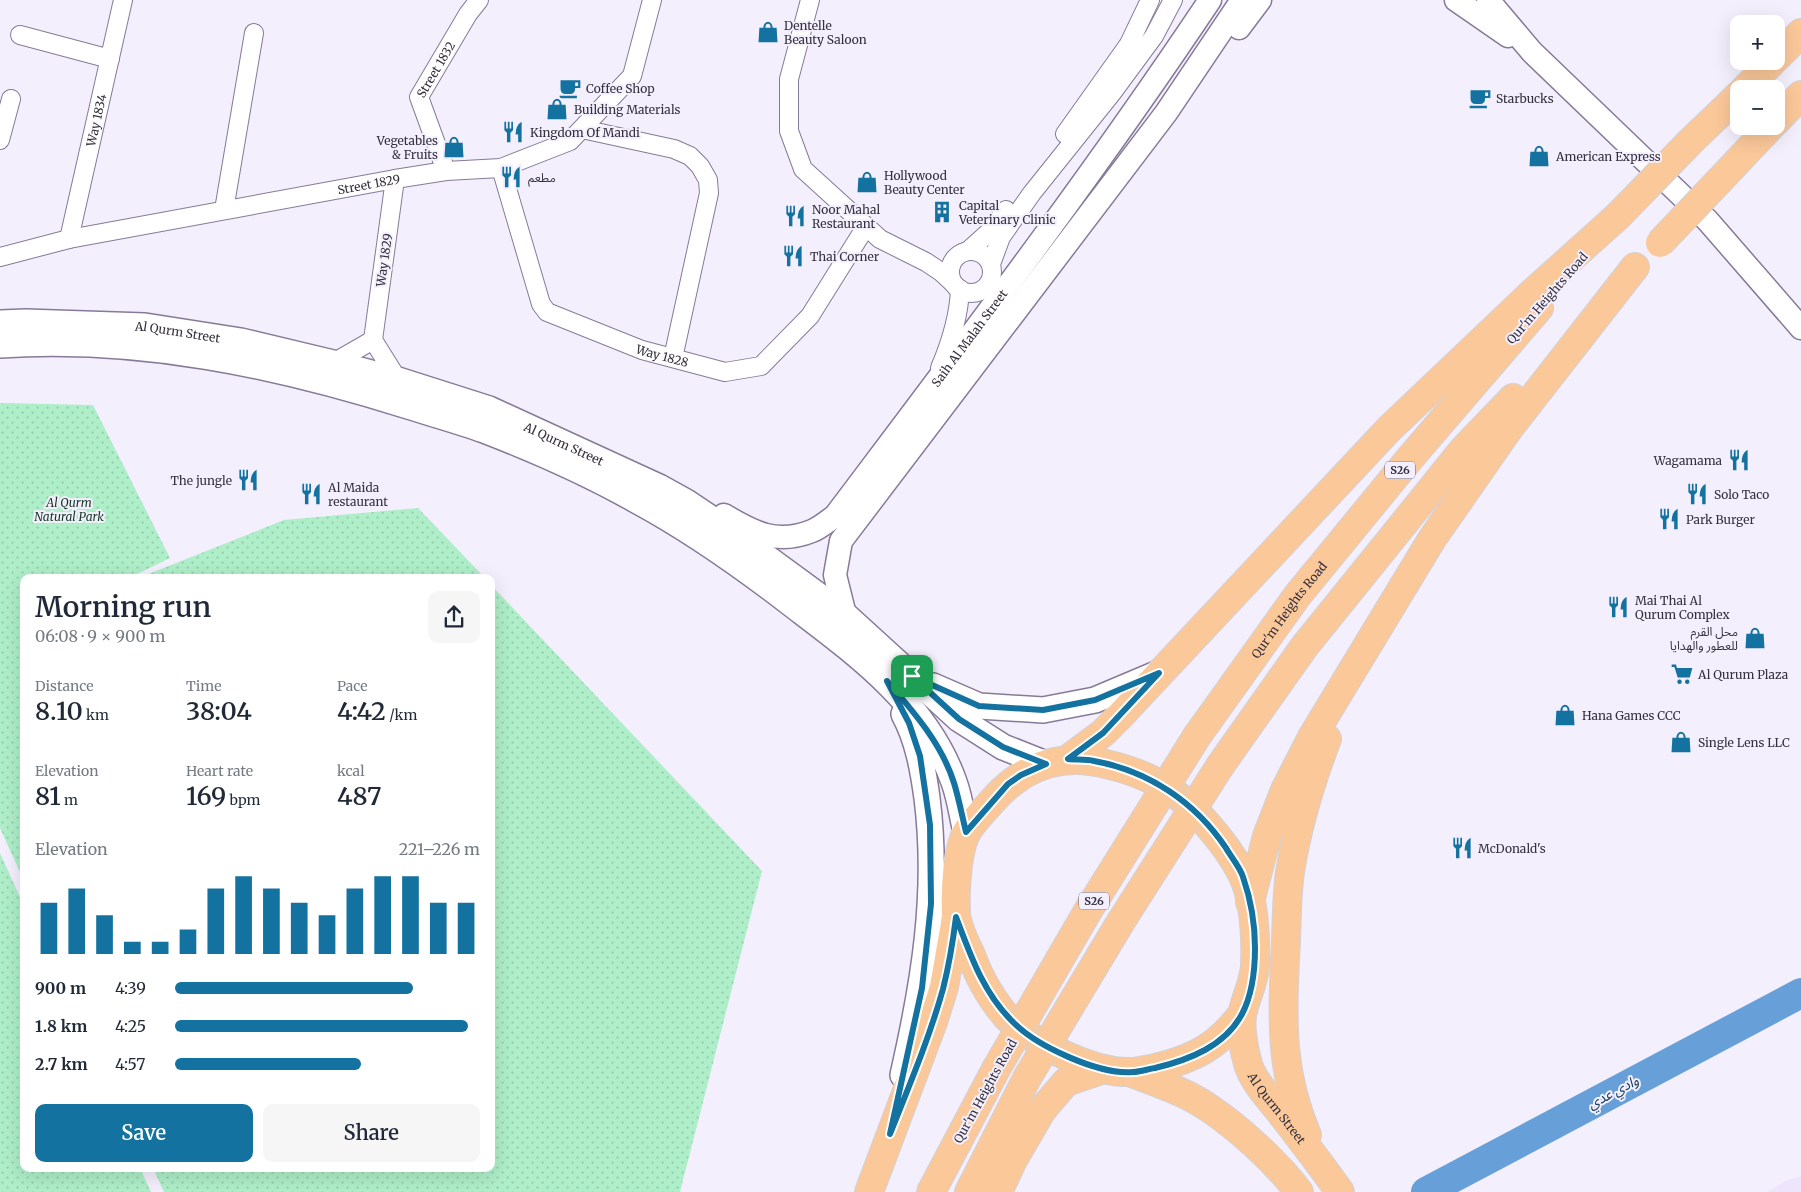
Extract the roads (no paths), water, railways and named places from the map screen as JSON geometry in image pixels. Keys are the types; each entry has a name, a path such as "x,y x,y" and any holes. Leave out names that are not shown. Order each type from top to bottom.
{"main road":[{"path":"1785,49 1801,34"},
{"path":"1754,80 1764,70"},
{"path":"1785,112 1801,95"},
{"name":"Qur'm Heights Road","path":"931,1192 996,1069 1089,909 1197,736 1297,596 1410,457 1618,216 1730,103"},
{"name":"S26","path":"969,1192 1027,1078 1120,923 1220,766 1304,648 1463,450 1762,135"},
{"path":"869,1192 933,1022 944,987 956,917 956,878 966,832 1008,784 1021,775 1057,761 1103,733 1390,428 1530,295 1618,216"},
{"path":"1250,902 1268,836 1285,790 1312,737 1432,539 1510,426 1635,267"},
{"name":"Al Qurm Street","path":"0,323 26,322 144,326 241,341 398,380 488,409 659,487 686,502 737,536 845,615 959,719 1003,747 1057,761"},
{"name":"Al Qurm Street","path":"0,345 30,343 144,347 236,360 356,390 483,430 571,467 637,500 746,568 887,681 910,707 934,740 954,782 966,832"},
{"path":"1320,1164 1303,1125 1288,1076 1283,1035 1290,872 1302,818 1318,764 1332,725 1362,657"},
{"path":"912,676 979,706 1043,710 1095,700 1159,673"},
{"path":"887,681 909,723 920,756 930,825 931,904 922,988 890,1134"},
{"path":"1057,761 1093,760 1118,767 1161,784 1180,798 1220,840 1243,875 1254,918 1255,969 1252,988 1242,1014 1230,1031 1216,1044 1178,1063 1132,1072"},
{"path":"956,917 977,972 991,995 1013,1023 1059,1053 1104,1069 1132,1072 1184,1094 1208,1108 1245,1135 1296,1188"},
{"name":"Al Qurm Street","path":"1242,1014 1244,1045 1249,1067 1265,1093 1340,1192"},
{"path":"998,1192 1013,1160 1042,1110 1066,1082 1104,1069"}],"street":[{"name":"Way 1834","path":"69,239 123,0"},
{"name":"Street 1832","path":"446,171 419,97 468,14 479,0"},
{"name":"Street 1829","path":"0,257 69,239 395,179 446,171 502,168 570,141 632,76 652,0"},
{"path":"810,0 789,79 789,131 803,170 880,240 926,262 958,287 972,292 984,288 991,277 991,264 1001,236 1032,193 1112,93 1154,36 1173,0"},
{"path":"924,398 950,344 959,311 958,287 951,273 951,267 988,233 1050,156 1129,44 1150,0"},
{"name":"Saih Al Malah Street","path":"659,487 691,495 749,530 769,536 791,537 813,531 835,516 1001,296 1159,76 1210,0"},
{"name":"Saih Al Malah Street","path":"845,615 835,575 841,542 1166,113 1242,0"},
{"path":"1191,77 1235,33 1260,0"},
{"path":"1456,0 1532,52"},
{"path":"1488,0 1532,52 1708,221 1801,328"},
{"path":"224,210 254,33"},
{"path":"20,35 110,59"},
{"path":"0,140 11,99"},
{"path":"582,129 674,149 690,156 700,166 708,180 710,194 673,358"},
{"name":"Way 1828","path":"502,168 541,304 547,312 642,350 725,372 761,366 810,316 865,228"},
{"name":"Way 1829","path":"373,340 395,179"},
{"path":"926,262 944,261 963,254 979,252 991,264"},
{"path":"333,363 373,340 398,380"}],"waterway":[{"name":"وادي عدي","path":"1426,1192 1801,993"}],"place":[{"name":"Dentelle Beauty Saloon","path":"768,32"},
{"name":"Coffee Shop","path":"570,88"},
{"name":"Starbucks","path":"1480,98"},
{"name":"Building Materials","path":"557,109"},
{"name":"Kingdom Of Mandi","path":"513,132"},
{"name":"Vegetables & Fruits","path":"454,147"},
{"name":"American Express","path":"1539,156"},
{"name":"مطعم","path":"511,177"},
{"name":"Hollywood Beauty Center","path":"867,182"},
{"name":"Capital Veterinary Clinic","path":"942,212"},
{"name":"Noor Mahal Restaurant","path":"795,216"},
{"name":"Thai Corner","path":"793,256"},
{"name":"Wagamama","path":"1739,460"},
{"name":"The jungle","path":"248,480"},
{"name":"Al Maida restaurant","path":"311,494"},
{"name":"Solo Taco","path":"1697,494"},
{"name":"Park Burger","path":"1669,519"},
{"name":"Mai Thai Al Qurum Complex","path":"1618,607"},
{"name":"محل القرم للعطور والهدايا","path":"1755,638"},
{"name":"Al Qurum Plaza","path":"1682,674"},
{"name":"Hana Games CCC","path":"1565,715"},
{"name":"Single Lens LLC","path":"1681,742"},
{"name":"McDonald's","path":"1462,848"}],"park label":[{"name":"Al Qurm Natural Park","path":"69,509"}]}
